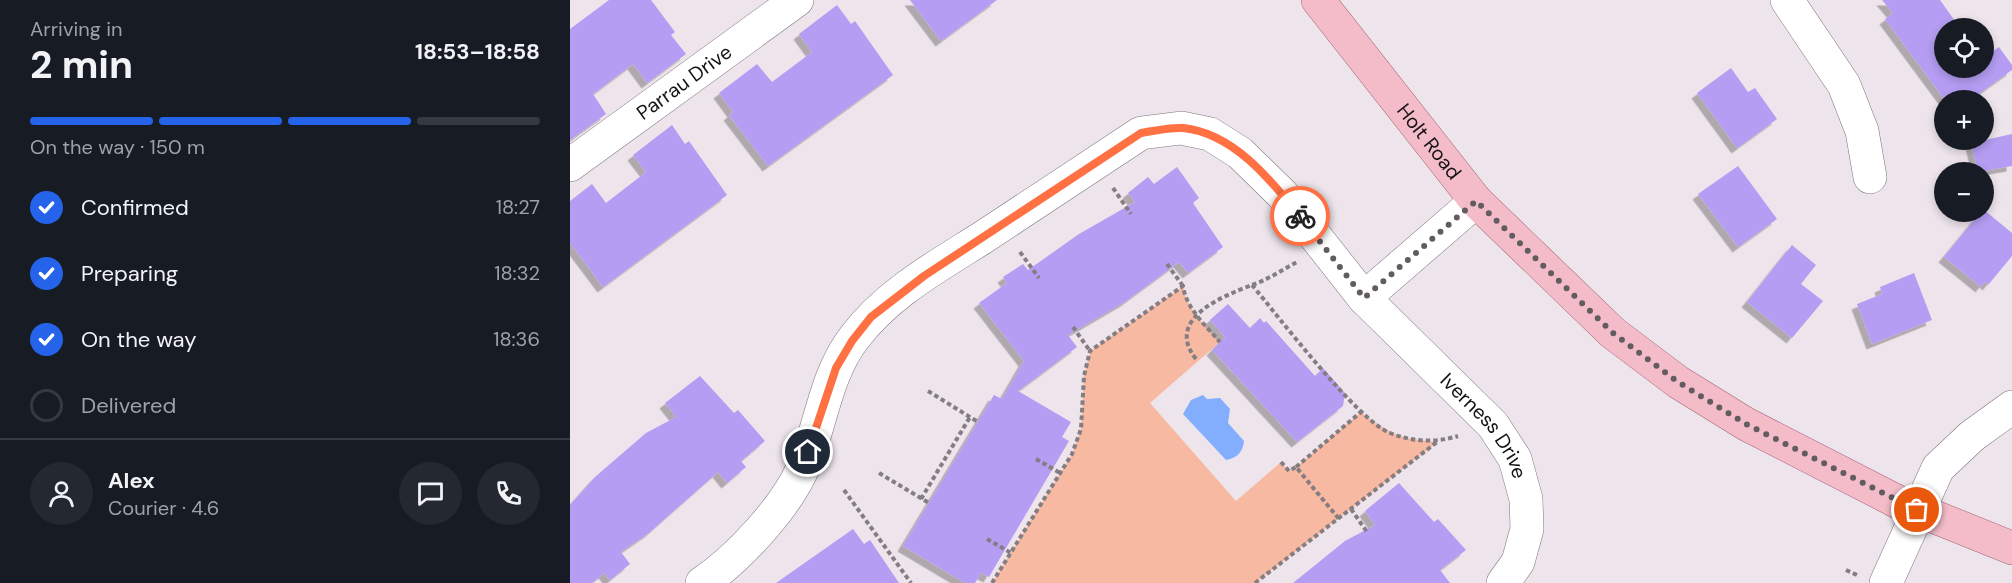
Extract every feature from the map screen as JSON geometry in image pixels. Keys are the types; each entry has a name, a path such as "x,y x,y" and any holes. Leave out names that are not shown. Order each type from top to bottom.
{"main road":[{"name":"Holt Road","path":"1318,0 1476,201 1613,333 1678,382 1746,424 1917,510 2012,548"}],"street":[{"name":"Parrau Drive","path":"570,165 797,0"},
{"path":"1787,0 1844,85 1862,130 1870,177"},
{"name":"Iverness Drive","path":"702,583 714,575 762,529 801,473 836,368 852,341 871,317 924,276 1141,133 1181,128 1210,134 1240,153 1266,176 1364,298 1493,425 1515,459 1526,498 1527,528 1518,562 1503,583"},
{"path":"1364,298 1476,201"},
{"path":"1886,583 1917,510 1938,468 1972,436 2012,407"}],"path":[{"path":"1196,358 1186,339 1189,326 1197,316 1218,298 1252,285 1324,248"},
{"path":"1167,264 1182,286 1197,316 1220,342"},
{"path":"1252,285 1361,412 1388,432 1411,440 1438,442"},
{"path":"992,583 1072,454 1081,429 1084,375 1090,351 1182,286"},
{"path":"1073,327 1090,351"},
{"path":"928,391 978,422"},
{"path":"1281,462 1289,471 1296,467 1361,412"},
{"path":"921,499 970,417"},
{"path":"1255,583 1263,581 1438,442 1493,425"},
{"path":"1036,459 1060,473"},
{"path":"1296,467 1339,519"},
{"path":"879,473 929,503"},
{"path":"844,490 911,583"},
{"path":"1351,509 1367,532"},
{"path":"987,539 1011,553"}],"shaded area":[{"path":"1183,286 1192,309 1220,342 1150,403 1236,501 1281,462 1289,471 1296,467 1361,412 1396,434 1438,442 1255,583 992,583 1072,454 1081,429 1084,376 1090,351"}],"water":[{"path":"1203,395 1207,399 1220,398 1230,409 1228,423 1244,441 1241,451 1233,458 1226,460 1183,414 1191,400"}],"building":[{"path":"609,0 651,0 675,32 671,35 686,54 647,83 633,64 593,94 606,114 570,140 570,29"},
{"path":"910,0 997,0 941,41"},
{"path":"1882,0 1940,0 1953,18 1934,18 1934,78 1994,78 1994,50 1999,47 2012,65 2012,70 1984,90 1938,90 1885,19 1893,13"},
{"path":"837,5 851,24 855,21 893,75 768,166 729,115 733,112 719,93 757,64 772,82 812,52 799,34"},
{"path":"1731,68 1748,92 1755,88 1777,119 1737,148 1697,93"},
{"path":"672,125 685,144 689,141 727,195 603,287 570,243 570,201 592,184 606,203 646,172 633,155"},
{"path":"2012,134 2012,166 1994,169 1994,162 1976,162 1973,150 1994,150 1994,138"},
{"path":"1738,166 1777,219 1738,247 1698,194"},
{"path":"1177,167 1199,198 1193,203 1223,247 1188,273 1179,262 1126,301 1068,335 1077,347 1018,391 1071,422 1062,437 1069,441 989,577 981,573 975,583 965,583 903,546 994,395 1002,399 1024,361 979,303 1007,283 1003,277 1023,264 1028,270 1079,234 1135,202 1128,193 1148,177 1154,184"},
{"path":"1994,218 2012,233 2012,256 1988,285 1985,282 1981,287 1944,257 1972,222 1994,222"},
{"path":"1792,245 1816,265 1801,284 1823,301 1792,338 1747,302"},
{"path":"1914,273 1932,320 1872,344 1857,304 1882,294 1880,287"},
{"path":"1228,304 1250,328 1260,318 1264,323 1266,321 1315,376 1323,368 1345,393 1343,406 1297,442 1212,350 1225,337 1210,320"},
{"path":"700,376 734,413 738,410 765,441 741,461 746,467 727,483 718,472 650,532 621,552 630,564 610,580 604,573 592,583 570,583 570,505 595,477 646,433 676,417 665,403"},
{"path":"1399,483 1434,522 1438,519 1466,550 1440,570 1450,583 1293,583 1345,541 1375,525 1365,511"},
{"path":"853,529 864,544 870,540 899,583 776,583"}],"way so far":[{"path":"1300,216 1364,298 1476,201 1613,333 1678,382 1746,424 1869,488 1917,510"}],"route":[{"path":"808,452 836,368 852,341 871,317 895,296 924,276 1141,133 1181,128 1210,134 1240,153 1266,176 1300,216"}]}
